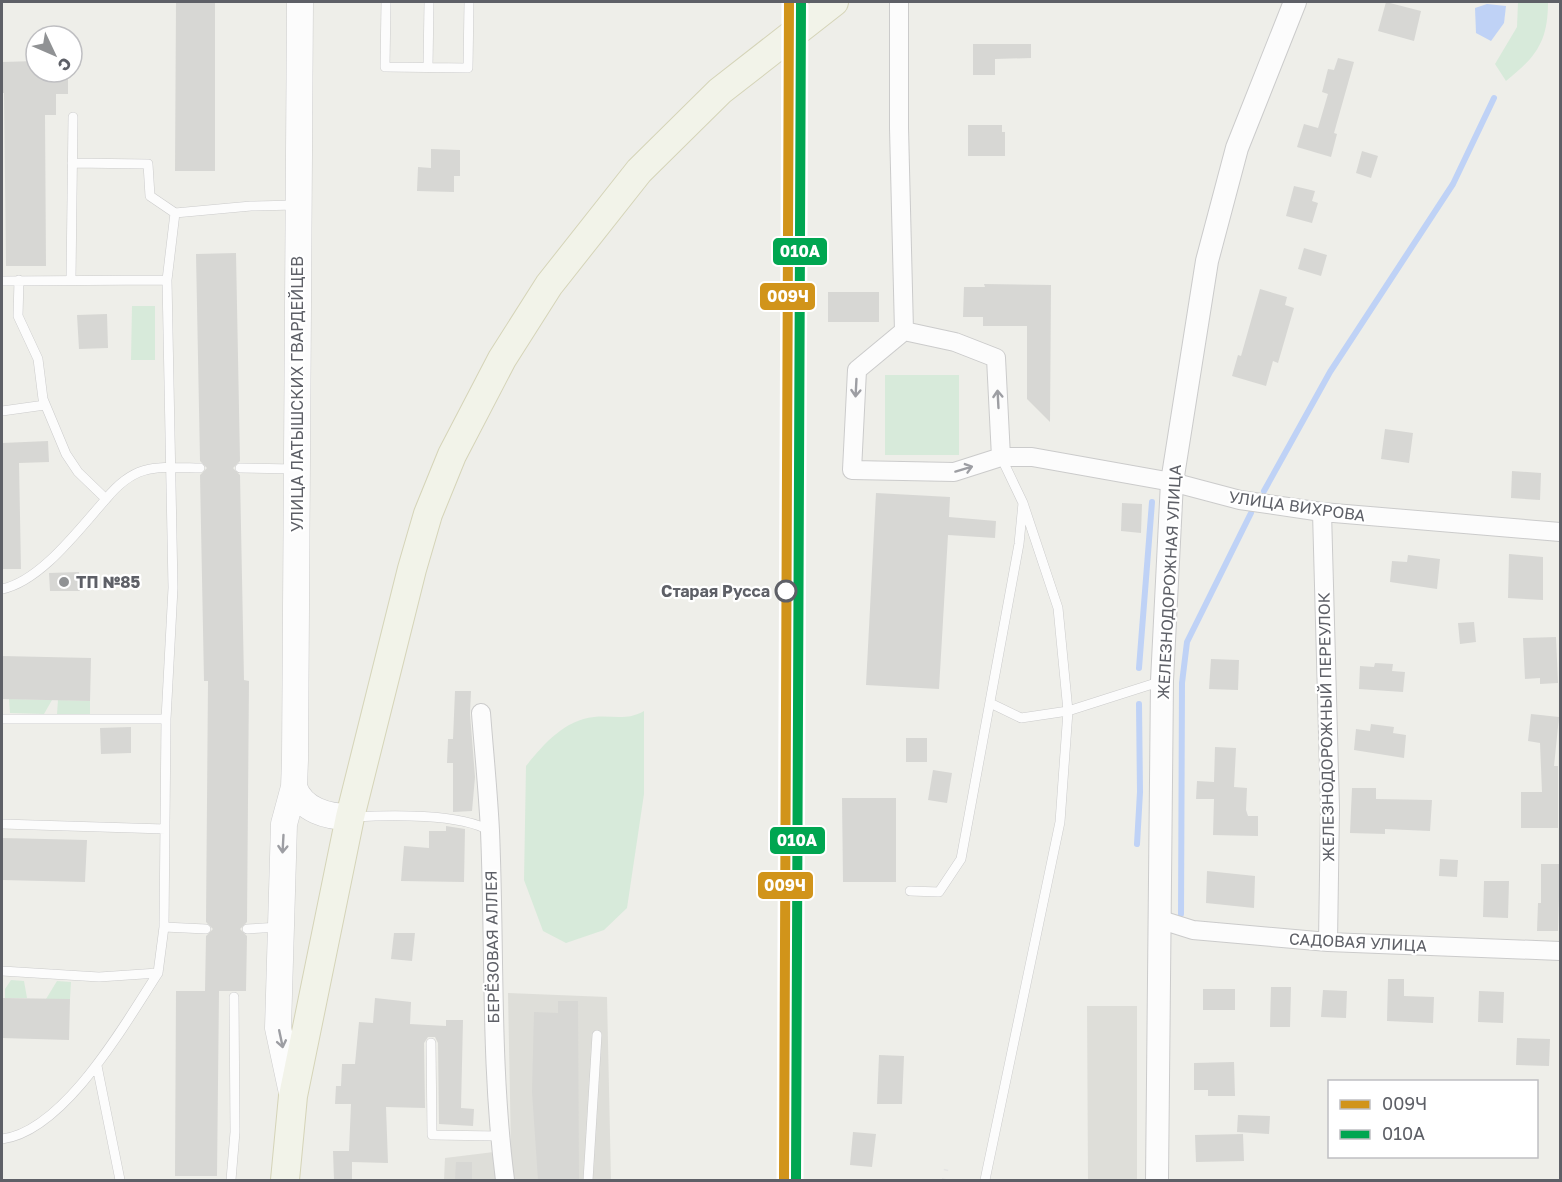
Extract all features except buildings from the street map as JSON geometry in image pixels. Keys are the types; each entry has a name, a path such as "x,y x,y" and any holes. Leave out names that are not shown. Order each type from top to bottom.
{"main road":[{"name":"УЛИЦА ЛАТЫШСКИХ ГВАРДЕЙЦЕВ","path":"293,1096 278,1028 284,824 294,787 300,2"},
{"path":"285,1180 293,1096 350,817 428,514 475,406 549,285 639,171 720,92 834,2"},
{"path":"294,787 302,801 320,813 350,817"}],"street":[{"path":"899,2 899,128 904,331"},
{"name":"ЖЕЛЕЗНОДОРОЖНАЯ УЛИЦА","path":"1157,1180 1162,681 1172,482 1207,261 1237,148 1295,2"},
{"path":"904,331 955,342 996,358 1001,458 954,472 852,471 857,370 904,331"},
{"name":"УЛИЦА ВИХРОВА","path":"1001,458 1032,457 1172,482 1240,500 1322,512 1560,532"},
{"name":"ЖЕЛЕЗНОДОРОЖНЫЙ ПЕРЕУЛОК","path":"1322,512 1330,807 1328,942"},
{"name":"БЕРЁЗОВАЯ АЛЛЕЯ","path":"481,713 490,831 492,988 499,1136 505,1180"},
{"name":"САДОВАЯ УЛИЦА","path":"1158,919 1193,930 1328,942 1560,951"}],"lane":[{"path":"386,2 385,67 468,68 469,2"},
{"path":"428,67 429,2"},
{"path":"70,279 73,117"},
{"path":"72,163 148,164 150,196 175,213 251,206 299,205"},
{"path":"2,1138 10,1137 37,1123 61,1105 97,1066 158,973 164,927 166,719 173,588 167,280 175,213"},
{"path":"2,280 167,280"},
{"path":"19,280 18,316 39,359 45,405 66,454 78,472 106,499"},
{"path":"2,411 45,405"},
{"path":"985,1180 1060,822 1068,711 1058,609 1023,502 1001,458"},
{"path":"2,589 15,586 43,566 119,483 137,471 172,467 200,468"},
{"path":"240,468 297,470"},
{"path":"910,891 939,892 961,860 1019,543 1023,502"},
{"path":"990,703 1022,718 1068,711 1162,681"},
{"path":"2,719 166,719"},
{"path":"350,817 387,815 461,821 478,824 490,831"},
{"path":"2,824 165,830"},
{"path":"164,927 206,929"},
{"path":"247,929 281,927"},
{"path":"2,971 99,977 158,973"},
{"path":"231,1180 235,1132 234,997"},
{"path":"588,1180 597,1035"},
{"path":"431,1043 432,1135 499,1136"},
{"path":"97,1066 120,1180"}],"shaded area":[{"path":"508,993 607,997 611,1180 444,1180 445,1158 511,1150"},
{"path":"1087,1006 1137,1006 1137,1180 1088,1180"}],"green space":[{"path":"1518,2 1548,2 1546,28 1532,56 1506,81 1495,64 1517,27"},
{"path":"132,306 155,306 155,360 131,360"},
{"path":"885,375 959,375 959,455 885,455"},
{"path":"9,699 52,700 44,714 10,713"},
{"path":"58,700 90,701 90,715 57,714"},
{"path":"644,711 644,794 627,908 604,930 566,943 543,931 524,880 526,766 547,742 573,723 594,717 632,716"},
{"path":"11,980 24,981 27,998 5,998 5,989"},
{"path":"57,981 71,982 70,999 46,999"}],"water":[{"path":"1487,4 1506,6 1504,23 1491,41 1476,33 1475,8"}],"waterway":[{"path":"1264,491 1330,372 1453,184 1494,98"},
{"path":"1139,668 1152,502"},
{"path":"1181,914 1182,683 1187,642 1251,513"},
{"path":"1137,844 1140,792 1139,704"}],"railway":[{"path":"944,1180 947,1165"}],"transit line":[{"name":"009Ч","path":"784,1180 789,2"},
{"name":"010А","path":"796,1180 801,2"}],"place":[{"name":"ТП №85","path":"64,582"},
{"name":"Старая Русса","path":"786,591"}]}
